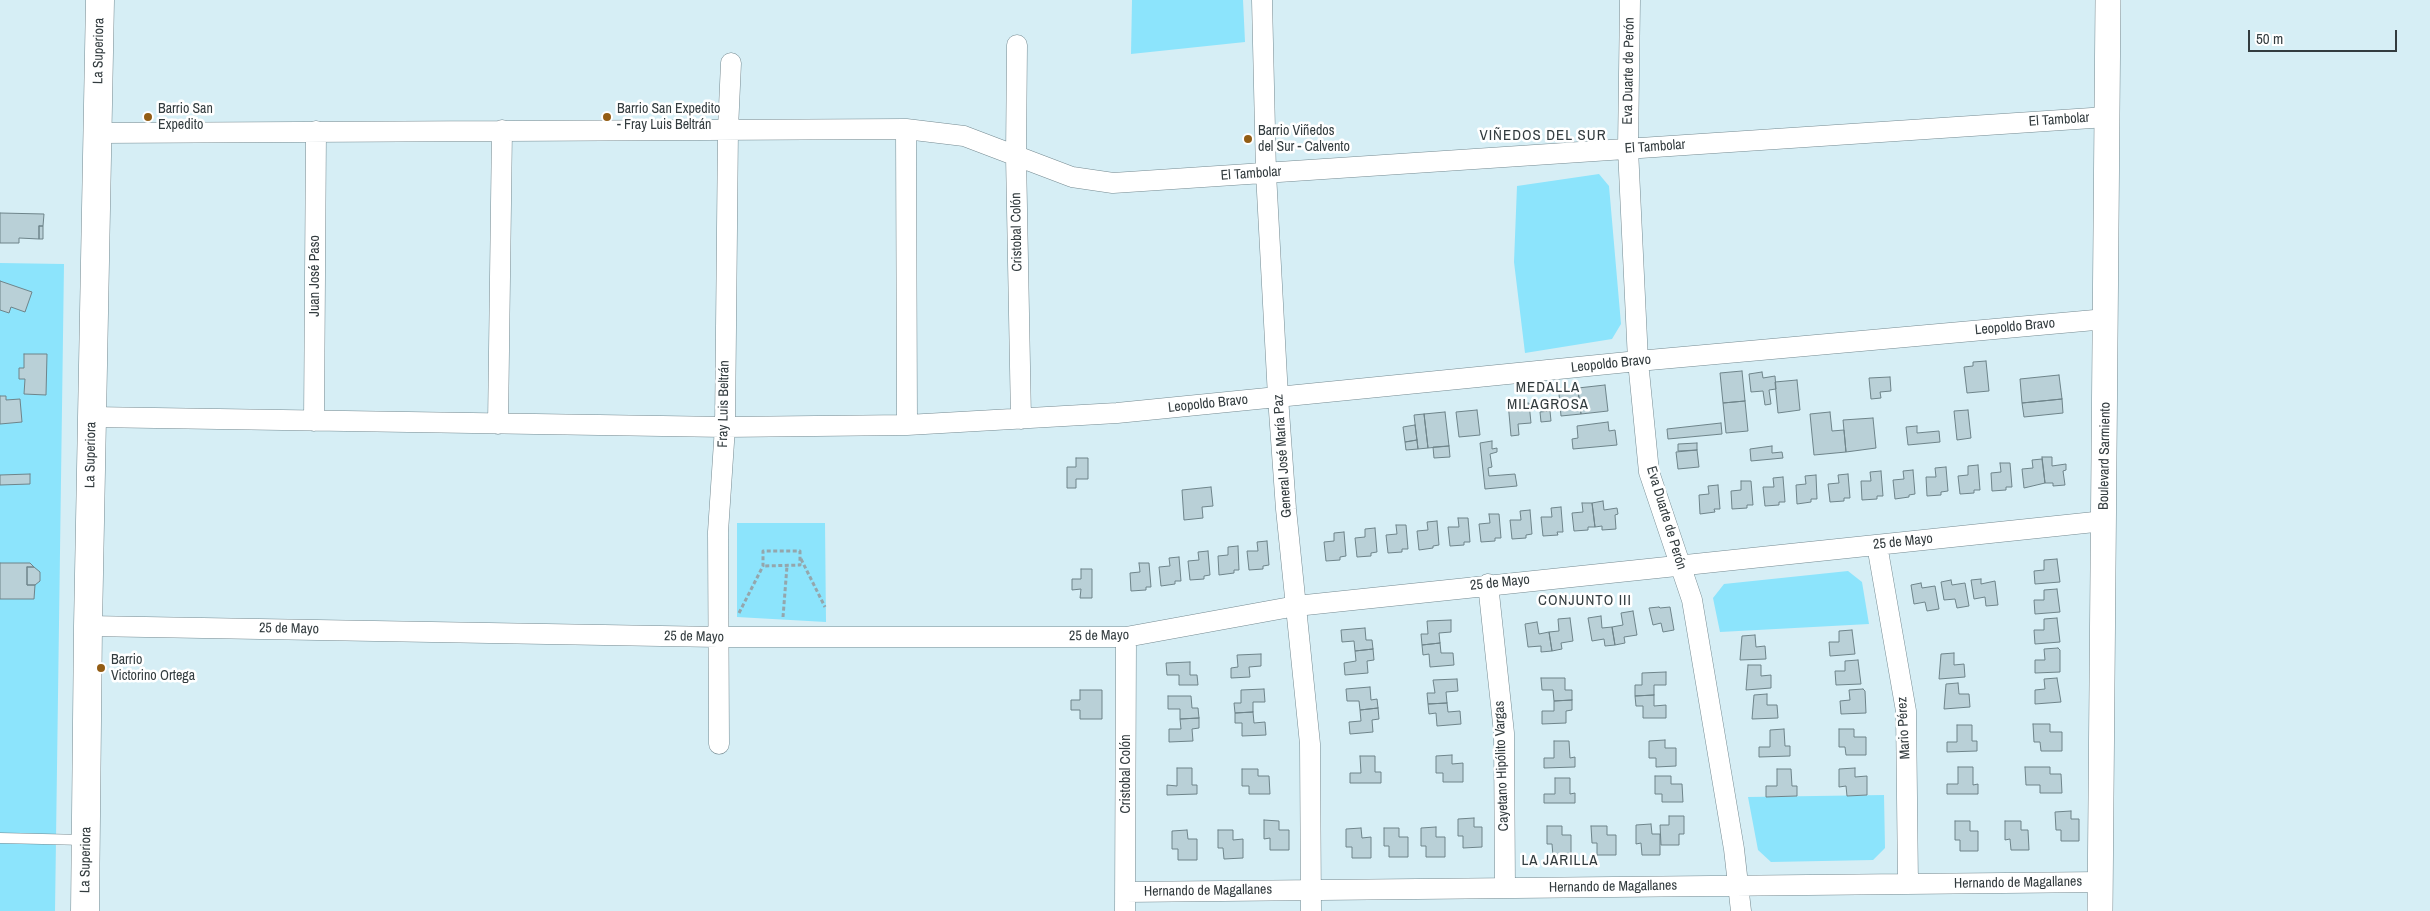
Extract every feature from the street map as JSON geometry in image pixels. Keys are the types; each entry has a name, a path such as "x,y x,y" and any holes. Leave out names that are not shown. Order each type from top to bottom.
{"main road":[{"name":"La Superiora","path":"85,911 88,626 100,0"}],"street":[{"name":"General José María Paz","path":"1262,0 1266,173 1278,397 1310,744 1311,911"},
{"name":"Eva Duarte de Perón","path":"1630,0 1628,149 1638,361 1649,472 1692,600 1734,849 1741,911"},
{"name":"Boulevard Sarmiento","path":"2100,911 2108,0"},
{"name":"Cristobal Colón","path":"1017,45 1016,156 1021,419"},
{"name":"Fray Luis Beltrán","path":"719,744 718,532 725,427 728,129 731,63"},
{"name":"El Tambolar","path":"97,133 906,129 964,136 1072,176 1114,183 2107,117"},
{"path":"906,129 907,425"},
{"path":"498,424 502,130"},
{"name":"Juan José Paso","path":"314,421 316,131"},
{"name":"Leopoldo Bravo","path":"92,417 725,427 907,425 1117,413 1638,361 2106,319"},
{"name":"25 de Mayo","path":"88,626 718,638 1126,637 1296,606 1488,584 2104,521"},
{"name":"Mario Pérez","path":"1876,545 1906,711 1908,884"},
{"name":"Cayetano Hipólito Vargas","path":"1488,584 1504,733 1505,888"},
{"name":"Cristobal Colón","path":"1125,901 1126,637"},
{"name":"Hernando de Magallanes","path":"1125,901 1311,890 2101,882"}],"lane":[{"path":"0,838 86,840"}],"path":[{"path":"737,617 763,566 763,552 800,551 800,565 763,566"},
{"path":"800,558 825,607"},
{"path":"783,618 787,566"}],"shaded area":[{"path":"1132,0 1243,0 1245,42 1131,54"},
{"path":"1599,174 1609,186 1621,324 1612,339 1525,353 1514,262 1517,186"},
{"path":"0,263 64,264 55,911 0,911"},
{"path":"737,523 825,523 826,622 737,617"},
{"path":"1848,571 1862,582 1869,624 1720,632 1713,598 1724,584"},
{"path":"1884,795 1885,848 1873,860 1771,862 1758,850 1748,797"}],"building":[{"path":"0,213 44,214 43,226 39,226 39,239 19,238 19,243 0,243"},
{"path":"39,226 43,226 43,239 39,239"},
{"path":"0,281 32,292 25,312 11,307 9,313 0,310"},
{"path":"24,354 47,354 46,395 24,394 25,379 19,379 19,368 24,368"},
{"path":"1986,361 1989,391 1967,393 1964,367 1973,366 1973,362"},
{"path":"1742,371 1745,401 1723,403 1720,373"},
{"path":"1762,372 1763,378 1775,376 1776,389 1769,390 1771,404 1765,405 1763,391 1751,392 1749,374"},
{"path":"2059,375 2062,399 2022,403 2020,379"},
{"path":"1890,377 1891,391 1880,392 1881,398 1871,399 1869,378"},
{"path":"1797,380 1800,410 1778,413 1775,382"},
{"path":"1605,385 1608,411 1581,414 1578,388"},
{"path":"1578,392 1581,414 1561,416 1559,394"},
{"path":"0,396 6,396 6,400 20,399 22,422 0,424"},
{"path":"2062,399 2063,413 2024,417 2022,403"},
{"path":"1518,401 1518,404 1529,403 1531,423 1518,424 1519,435 1511,436 1508,402"},
{"path":"1745,401 1748,431 1726,433 1723,403"},
{"path":"1477,410 1480,435 1459,437 1456,412"},
{"path":"1968,410 1971,438 1957,440 1954,411"},
{"path":"1550,411 1551,421 1541,422 1540,412"},
{"path":"1445,412 1449,446 1428,448 1424,414"},
{"path":"1830,412 1832,431 1844,430 1846,452 1814,455 1810,414"},
{"path":"1424,414 1428,448 1418,449 1414,415"},
{"path":"1873,418 1876,448 1846,452 1843,420"},
{"path":"1608,422 1609,431 1615,430 1617,445 1573,449 1572,439 1578,438 1577,426"},
{"path":"1721,423 1722,434 1668,439 1667,429"},
{"path":"1415,425 1417,440 1405,442 1403,427"},
{"path":"1917,426 1917,433 1939,431 1940,442 1908,445 1906,427"},
{"path":"1417,440 1418,449 1406,450 1405,442"},
{"path":"1492,441 1492,449 1497,448 1497,452 1490,454 1492,467 1488,468 1489,476 1515,474 1517,486 1485,489 1480,443"},
{"path":"1697,443 1697,450 1678,451 1678,444"},
{"path":"1449,446 1450,457 1434,458 1433,447"},
{"path":"1772,446 1772,453 1782,452 1783,458 1751,461 1750,449"},
{"path":"1697,450 1699,467 1678,469 1676,452"},
{"path":"2042,457 2052,457 2052,466 2066,464 2066,470 2063,471 2065,485 2053,486 2053,483 2045,483"},
{"path":"1076,458 1088,458 1088,479 1076,479 1076,488 1067,488 1067,467 1076,467"},
{"path":"2042,459 2045,483 2024,488 2022,469 2033,468 2032,460"},
{"path":"2000,463 2010,463 2012,487 2006,487 2006,490 1992,491 1991,473 2001,472"},
{"path":"1978,465 1980,490 1974,490 1974,493 1960,494 1958,476 1968,475 1968,466"},
{"path":"1946,467 1948,491 1941,492 1941,495 1927,496 1926,477 1936,477 1935,468"},
{"path":"1913,470 1915,494 1895,499 1893,480 1904,479 1903,471"},
{"path":"1881,471 1883,496 1877,496 1877,499 1862,500 1861,481 1871,481 1870,472"},
{"path":"30,474 30,484 0,485 0,475"},
{"path":"1848,474 1850,498 1844,498 1844,501 1830,502 1828,484 1839,483 1838,475"},
{"path":"1816,475 1817,499 1797,504 1796,485 1806,484 1805,476"},
{"path":"1783,477 1785,502 1779,502 1779,505 1765,506 1763,487 1774,487 1773,478"},
{"path":"1741,481 1751,481 1753,505 1747,505 1747,508 1732,509 1731,491 1741,490"},
{"path":"1718,485 1720,509 1714,509 1715,512 1700,514 1699,495 1709,494 1708,486"},
{"path":"1211,487 1213,506 1202,507 1203,518 1184,520 1182,490"},
{"path":"1603,501 1604,510 1617,508 1618,514 1615,515 1616,529 1602,530 1602,526 1595,527 1592,503"},
{"path":"1582,503 1592,503 1595,527 1588,527 1588,530 1574,531 1572,513 1583,512"},
{"path":"1561,507 1563,532 1557,532 1558,535 1543,536 1541,517 1552,517 1551,508"},
{"path":"1530,510 1532,534 1526,535 1526,538 1512,539 1510,520 1521,520 1520,511"},
{"path":"1489,514 1499,514 1501,538 1495,538 1495,541 1481,542 1479,524 1490,523"},
{"path":"1458,518 1468,518 1470,542 1464,542 1464,545 1450,546 1448,527 1459,527"},
{"path":"1437,521 1439,545 1419,550 1417,531 1428,530 1427,522"},
{"path":"1396,525 1406,525 1408,549 1402,549 1402,552 1388,553 1386,535 1397,534"},
{"path":"1375,528 1377,552 1371,553 1371,556 1357,557 1355,538 1365,537 1365,529"},
{"path":"1344,532 1346,556 1340,557 1340,560 1326,561 1324,542 1334,541 1334,533"},
{"path":"1267,541 1269,565 1263,566 1263,569 1249,570 1247,551 1258,551 1257,542"},
{"path":"1238,546 1239,570 1234,570 1234,573 1219,575 1218,556 1228,555 1228,547"},
{"path":"1208,551 1210,575 1204,576 1204,579 1190,580 1188,561 1199,560 1198,552"},
{"path":"1179,557 1181,581 1161,586 1159,567 1170,566 1169,558"},
{"path":"2057,559 2060,582 2035,584 2034,571 2044,570 2044,560"},
{"path":"0,563 30,563 34,567 27,567 27,585 35,585 34,599 0,599"},
{"path":"1139,563 1149,563 1151,587 1146,587 1146,590 1131,591 1130,573 1140,572"},
{"path":"27,567 34,567 40,572 40,581 35,585 27,585"},
{"path":"1081,569 1092,569 1092,598 1080,598 1081,589 1072,590 1072,579 1081,579"},
{"path":"1981,579 1981,584 1995,581 1998,605 1986,606 1985,597 1974,599 1971,580"},
{"path":"1951,580 1952,585 1965,583 1969,606 1957,608 1955,599 1944,600 1941,582"},
{"path":"1921,583 1922,588 1935,586 1939,609 1927,611 1925,602 1914,604 1911,585"},
{"path":"2057,589 2060,612 2035,614 2034,600 2044,600 2044,590"},
{"path":"1670,607 1674,630 1663,632 1661,623 1653,625 1649,608"},
{"path":"1633,611 1637,635 1624,637 1625,643 1615,645 1612,627 1623,625 1621,613"},
{"path":"1601,616 1602,628 1612,627 1615,645 1605,646 1604,639 1592,641 1588,618"},
{"path":"1570,618 1573,641 1561,643 1562,649 1552,651 1549,632 1559,631 1558,619"},
{"path":"2057,618 2060,642 2035,644 2034,630 2044,630 2044,619"},
{"path":"1451,620 1451,632 1439,633 1440,643 1422,645 1421,634 1428,634 1427,621"},
{"path":"1537,622 1539,634 1549,632 1552,651 1541,652 1541,646 1528,647 1525,624"},
{"path":"1365,628 1366,640 1372,640 1373,649 1355,651 1354,641 1342,642 1341,630"},
{"path":"1852,630 1855,654 1830,656 1829,642 1839,642 1839,631"},
{"path":"1755,635 1756,647 1765,646 1766,659 1740,660 1742,636"},
{"path":"1440,643 1441,653 1453,653 1454,665 1430,667 1429,654 1423,655 1422,645"},
{"path":"2058,648 2060,650 2060,672 2035,673 2035,660 2045,660 2044,649"},
{"path":"1373,649 1374,660 1367,661 1368,673 1345,675 1344,663 1356,661 1355,651"},
{"path":"1954,653 1954,665 1964,664 1965,677 1939,679 1941,654"},
{"path":"1261,654 1261,666 1249,667 1250,677 1231,678 1231,668 1238,667 1237,655"},
{"path":"1858,660 1861,684 1836,685 1835,671 1845,671 1845,661"},
{"path":"1190,662 1190,675 1197,675 1198,685 1179,685 1179,675 1167,675 1166,663"},
{"path":"1748,665 1761,665 1761,676 1771,675 1771,688 1746,690"},
{"path":"1666,672 1666,685 1654,685 1654,695 1635,696 1635,685 1642,685 1642,673"},
{"path":"1541,678 1565,678 1565,690 1572,690 1572,700 1554,701 1553,690 1542,690"},
{"path":"2057,678 2061,702 2035,704 2035,690 2045,689 2044,679"},
{"path":"1457,679 1458,691 1446,692 1447,703 1428,704 1427,693 1435,693 1433,680"},
{"path":"1958,683 1959,694 1969,694 1970,707 1944,709 1946,684"},
{"path":"1370,687 1371,700 1377,699 1378,708 1360,710 1359,701 1347,701 1346,689"},
{"path":"1264,689 1265,702 1253,702 1253,712 1235,713 1234,703 1241,703 1241,690"},
{"path":"1863,689 1865,691 1866,713 1841,714 1840,701 1850,700 1849,690"},
{"path":"1080,690 1102,690 1102,719 1080,719 1080,710 1071,710 1071,700 1080,700"},
{"path":"1767,694 1767,705 1777,705 1778,718 1752,719 1754,695"},
{"path":"1654,695 1654,706 1666,705 1666,718 1643,718 1643,706 1636,706 1635,696"},
{"path":"1168,696 1191,696 1192,708 1198,708 1199,718 1180,719 1180,709 1168,709"},
{"path":"1572,700 1572,710 1566,711 1566,723 1542,724 1542,711 1554,711 1554,701"},
{"path":"1447,703 1448,712 1460,711 1461,724 1437,726 1436,713 1429,714 1428,704"},
{"path":"1378,708 1379,719 1372,720 1373,732 1350,734 1349,722 1361,721 1360,710"},
{"path":"1253,712 1254,723 1265,722 1266,735 1242,736 1242,723 1235,723 1235,713"},
{"path":"1199,718 1199,728 1192,729 1193,741 1169,742 1169,729 1181,729 1180,719"},
{"path":"2033,724 2050,724 2050,732 2062,732 2062,751 2041,751 2040,742 2034,742"},
{"path":"1957,725 1972,725 1972,741 1977,741 1977,751 1947,752 1947,742 1957,742"},
{"path":"1784,729 1785,746 1790,746 1790,756 1759,757 1759,747 1770,747 1770,730"},
{"path":"1839,729 1854,729 1854,737 1866,737 1866,755 1846,755 1845,747 1839,747"},
{"path":"1665,740 1665,748 1676,748 1676,766 1656,767 1656,758 1649,758 1649,741"},
{"path":"1554,741 1569,741 1570,758 1575,757 1575,767 1544,768 1544,758 1554,758"},
{"path":"1452,755 1452,764 1463,763 1463,782 1443,782 1443,773 1436,773 1436,756"},
{"path":"1360,756 1375,756 1375,772 1381,772 1381,783 1350,783 1350,773 1361,773"},
{"path":"1958,767 1973,767 1973,785 1978,784 1978,794 1947,794 1947,784 1958,784"},
{"path":"2025,767 2050,767 2050,774 2061,774 2062,793 2040,793 2040,785 2026,785"},
{"path":"1177,768 1192,768 1192,785 1197,785 1197,794 1167,795 1167,785 1177,786"},
{"path":"1855,768 1855,777 1867,776 1867,795 1847,796 1846,786 1839,787 1839,769"},
{"path":"1242,769 1258,769 1258,776 1269,776 1270,794 1249,794 1249,786 1242,786"},
{"path":"1777,769 1791,769 1792,786 1797,786 1797,796 1766,797 1766,786 1777,786"},
{"path":"1655,776 1671,776 1671,784 1682,784 1683,802 1662,802 1662,794 1655,794"},
{"path":"1555,778 1570,778 1570,794 1575,793 1575,803 1544,803 1544,794 1555,794"},
{"path":"2071,811 2071,819 2079,819 2079,841 2061,841 2061,830 2056,830 2055,812"},
{"path":"1669,816 1684,816 1684,834 1679,834 1679,845 1661,845 1660,825 1669,825"},
{"path":"1474,818 1474,827 1482,827 1482,847 1463,848 1463,836 1458,836 1458,819"},
{"path":"1264,820 1279,821 1279,830 1289,830 1289,850 1270,850 1270,838 1264,839"},
{"path":"1955,821 1970,821 1970,831 1978,831 1978,851 1960,851 1960,840 1955,840"},
{"path":"2005,821 2021,821 2021,830 2028,830 2029,850 2011,850 2010,839 2005,840"},
{"path":"1651,824 1652,834 1660,834 1660,855 1642,855 1641,843 1636,844 1636,825"},
{"path":"1547,826 1562,826 1562,835 1571,835 1571,856 1553,856 1552,844 1547,844"},
{"path":"1591,826 1607,826 1607,835 1616,835 1616,855 1597,855 1597,843 1592,843"},
{"path":"1436,827 1436,837 1445,837 1445,857 1426,857 1426,846 1421,846 1421,828"},
{"path":"1361,828 1362,838 1371,837 1371,858 1352,858 1352,847 1346,847 1346,829"},
{"path":"1384,828 1399,828 1399,837 1408,837 1408,857 1389,857 1389,846 1384,846"},
{"path":"1187,830 1188,839 1197,839 1197,860 1178,860 1178,849 1172,849 1172,831"},
{"path":"1218,830 1233,830 1233,840 1243,839 1243,858 1224,859 1223,848 1218,848"}],"place":[{"name":"Barrio San Expedito","path":"148,117"},
{"name":"Barrio San Expedito - Fray Luis Beltrán","path":"607,117"},
{"name":"Barrio Viñedos del Sur - Calvento","path":"1248,139"},
{"name":"Barrio Victorino Ortega","path":"101,668"}],"district":[{"name":"VIÑEDOS DEL SUR","path":"1543,136"},
{"name":"MEDALLA MILAGROSA","path":"1548,396"},
{"name":"CONJUNTO III","path":"1585,601"},
{"name":"LA JARILLA","path":"1560,861"}]}
